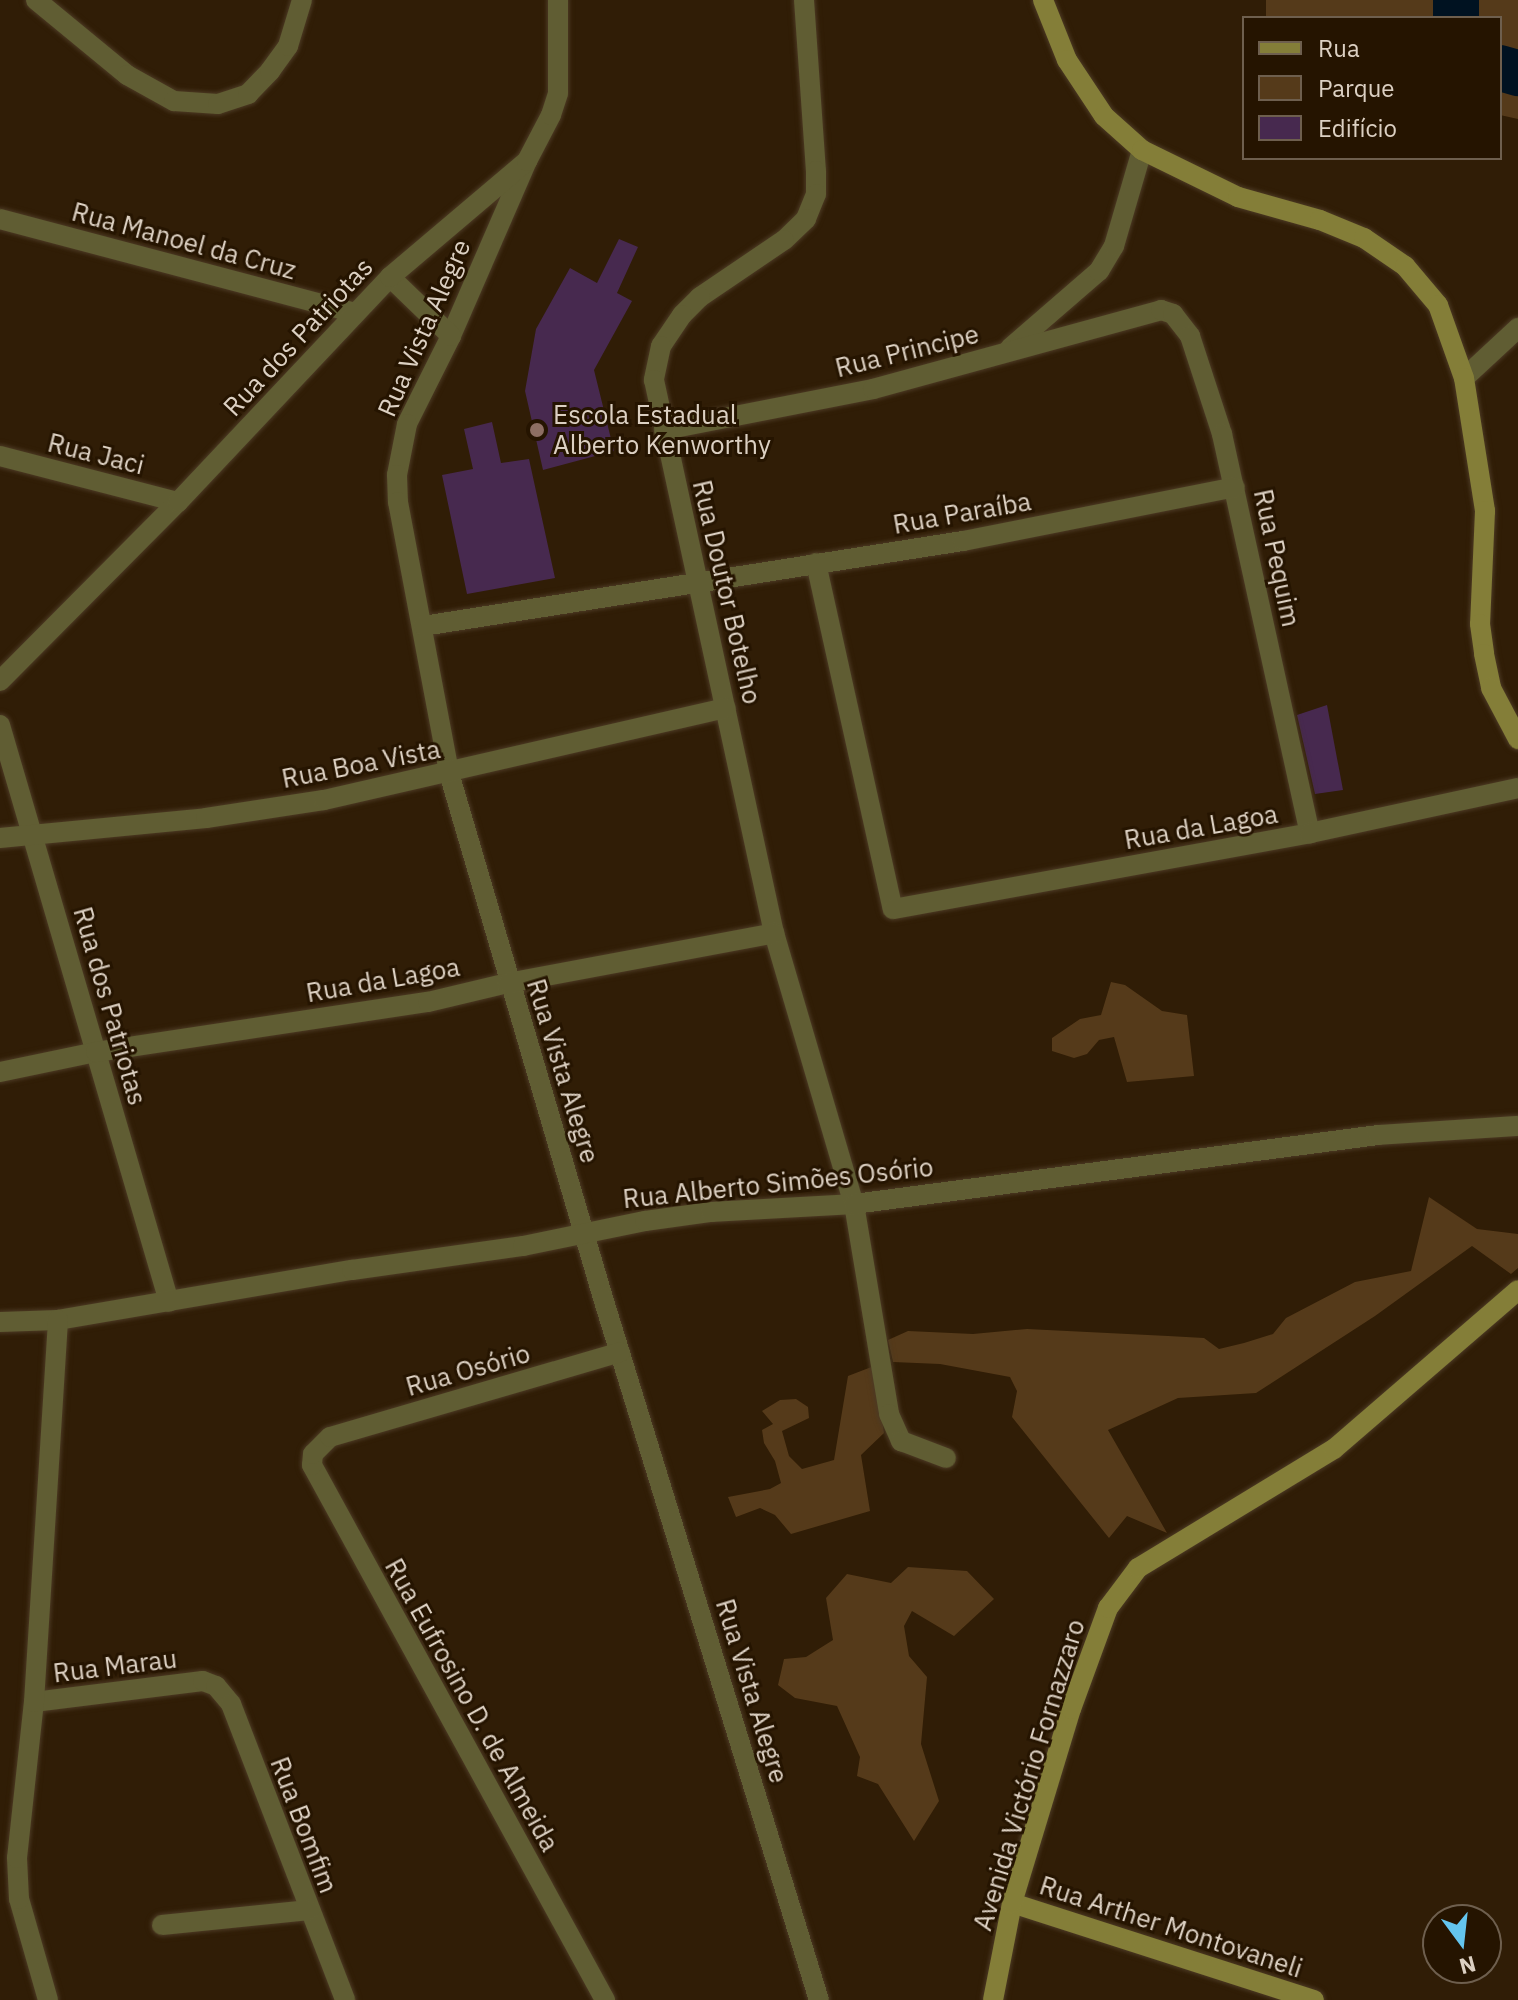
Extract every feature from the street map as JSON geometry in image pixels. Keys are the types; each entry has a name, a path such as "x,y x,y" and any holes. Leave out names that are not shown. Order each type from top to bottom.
{"street":[{"path":"36,0 127,75 174,101 218,104 248,94 270,71 288,46 302,0"},
{"name":"Rua dos Patriotas","path":"0,681 178,502 390,277 527,161 551,115 558,93 558,0"},
{"name":"Rua Doutor Botelho","path":"804,0 816,194 806,219 784,240 700,297 672,326 661,346 654,380 774,933 854,1204 893,1429 901,1441 946,1458"},
{"path":"1043,0 1067,60 1104,116 1142,150 1238,197 1320,220 1364,238 1405,266 1438,305 1464,378 1485,511 1480,624 1484,654 1491,688 1518,739"},
{"path":"1004,353 1099,271 1114,246 1142,150"},
{"name":"Rua Vista Alegre","path":"527,161 451,336 407,424 397,475 398,502 449,773 508,983 819,2000"},
{"name":"Rua Manoel da Cruz","path":"0,219 355,313"},
{"path":"390,277 451,336"},
{"name":"Rua Principe","path":"664,430 873,389 1161,310"},
{"name":"Rua Pequim","path":"1161,310 1173,314 1190,336 1222,434 1310,833"},
{"path":"1464,378 1518,328"},
{"name":"Rua Jaci","path":"0,456 178,502"},
{"name":"Rua Paraíba","path":"423,626 697,580 963,541 1235,487"},
{"name":"Rua da Lagoa","path":"816,563 893,909 1310,833 1518,788"},
{"name":"Rua Boa Vista","path":"0,838 33,832 206,818 324,800 726,708"},
{"name":"Rua dos Patriotas","path":"0,725 169,1302"},
{"name":"Rua da Lagoa","path":"0,1072 96,1052 428,1002 508,983 774,933"},
{"name":"Rua Alberto Simões Osório","path":"0,1322 58,1320 711,1212 854,1204 1378,1135 1518,1126"},
{"name":"Avenida Victório Fornazzaro","path":"993,2000 1012,1903 1094,1641 1108,1608 1138,1568 1334,1449 1518,1290"},
{"path":"48,2000 29,1942 19,1899 17,1871 34,1702 58,1320"},
{"name":"Rua Osório","path":"330,1437 620,1352"},
{"name":"Rua Eufrosino D. de Almeida","path":"330,1437 313,1454 315,1473 605,2000"},
{"name":"Rua Marau","path":"34,1702 203,1681"},
{"name":"Rua Bomfim","path":"203,1681 216,1686 231,1704 345,2000"},
{"name":"Rua Arther Montovaneli","path":"1012,1903 1314,2000"},
{"path":"162,1925 309,1910"}],"green space":[{"path":"1266,0 1518,0 1518,119 1502,115 1502,16 1266,16"},
{"path":"1111,982 1125,985 1162,1011 1187,1015 1194,1076 1127,1082 1114,1037 1099,1040 1087,1054 1074,1058 1052,1051 1052,1038 1080,1019 1101,1015"},
{"path":"1429,1197 1477,1229 1518,1234 1518,1268 1511,1274 1472,1246 1375,1316 1256,1393 1178,1398 1108,1430 1167,1533 1127,1516 1109,1538 1012,1417 1017,1391 1010,1377 940,1364 893,1362 888,1340 908,1331 973,1334 1027,1329 1204,1338 1219,1349 1244,1343 1273,1334 1286,1318 1355,1282 1411,1271"},
{"path":"874,1366 884,1433 861,1455 870,1511 791,1534 775,1515 760,1508 736,1517 728,1497 770,1489 781,1483 775,1461 764,1443 762,1430 773,1424 762,1411 780,1400 796,1399 808,1407 809,1418 782,1431 789,1456 802,1469 834,1460 848,1376"},
{"path":"908,1567 967,1571 994,1599 954,1636 912,1611 904,1626 909,1656 927,1677 921,1744 939,1801 914,1841 878,1784 857,1776 860,1757 837,1706 795,1698 778,1685 784,1659 806,1657 833,1640 826,1598 847,1574 891,1583"}],"building":[{"path":"619,239 638,247 617,293 632,301 594,370 614,451 543,470 525,391 536,329 570,268 597,283"},
{"path":"492,422 501,463 529,459 555,578 467,594 442,475 473,469 464,429"},
{"path":"1327,705 1343,790 1315,794 1297,715"}],"waterway":[{"path":"1456,0 1456,16"},
{"path":"1502,69 1518,73"}],"place":[{"name":"Escola Estadual Alberto Kenworthy","path":"537,430"}]}
